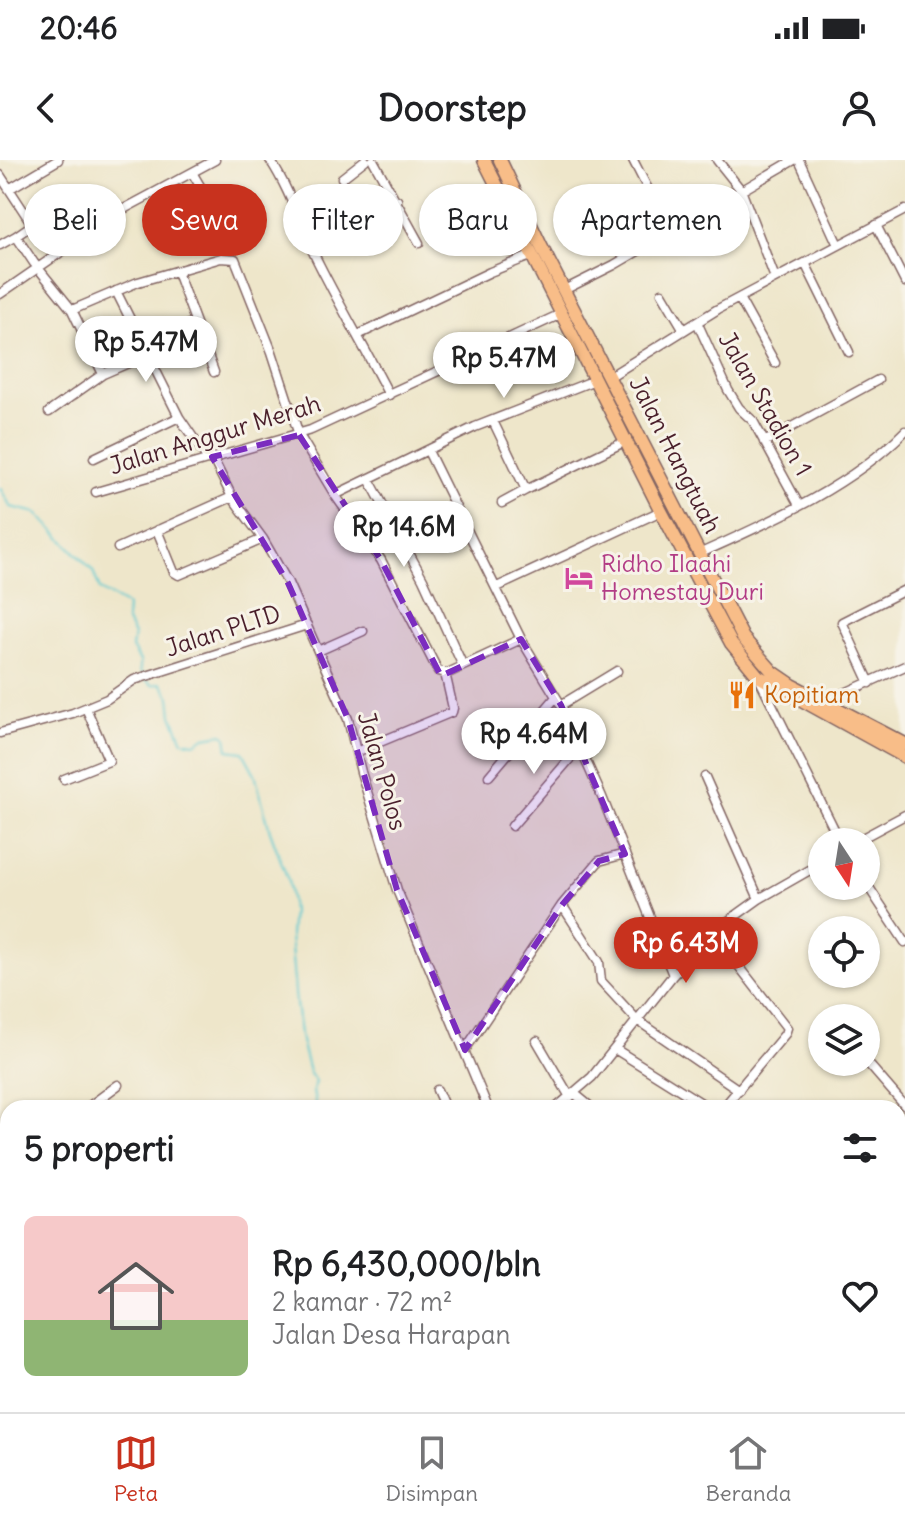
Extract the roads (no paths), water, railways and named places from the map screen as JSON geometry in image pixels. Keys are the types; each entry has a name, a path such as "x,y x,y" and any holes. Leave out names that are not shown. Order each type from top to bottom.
{"highway":[{"name":"Jalan Hangtuah","path":"484,160 496,184"},
{"name":"Jalan Hangtuah","path":"500,160 743,638 773,672 905,744"},
{"name":"Jalan Hangtuah","path":"534,256 731,643 758,676 905,757"}],"street":[{"path":"9,189 58,160"},
{"path":"0,294 122,210 215,160"},
{"path":"270,160 283,180 314,253 389,395"},
{"path":"342,178 365,160"},
{"path":"373,160 387,184"},
{"path":"633,160 645,184"},
{"path":"717,160 736,184"},
{"path":"750,185 796,160 838,245"},
{"path":"193,174 199,184"},
{"path":"0,175 30,224 0,245"},
{"path":"609,377 739,298 905,210"},
{"path":"403,212 419,243"},
{"path":"750,213 775,278"},
{"path":"876,225 905,282"},
{"path":"16,236 72,310 103,374"},
{"path":"358,335 530,256"},
{"path":"564,290 626,256"},
{"path":"72,310 116,291 227,257 237,263 272,352 299,435 335,495 381,560 438,671 445,673 521,639"},
{"path":"805,263 849,352"},
{"path":"177,272 214,372"},
{"name":"Jalan Polos","path":"116,291 179,417 263,539 288,583 348,719 397,890 485,1100"},
{"path":"662,293 684,330"},
{"path":"739,298 775,363"},
{"name":"Jalan Anggur Merah","path":"96,492 299,435 563,313"},
{"path":"143,343 194,322"},
{"name":"Jalan Stadion 1","path":"697,322 728,390 739,408 753,421 799,505"},
{"path":"49,412 103,374 149,354"},
{"path":"335,495 493,421 595,380"},
{"path":"764,442 878,380"},
{"path":"94,458 179,417"},
{"path":"493,421 526,490"},
{"path":"701,553 767,523 857,471 905,431"},
{"path":"502,503 626,441"},
{"path":"428,451 521,639 558,701 580,747 673,975"},
{"path":"369,479 423,579 463,666"},
{"path":"118,548 232,497"},
{"path":"497,587 661,511"},
{"path":"157,530 174,572 179,575 263,539"},
{"path":"870,683 842,620 905,590"},
{"name":"Jalan PLTD","path":"86,708 107,699 134,680 307,625"},
{"path":"318,651 363,631"},
{"path":"825,702 905,666"},
{"path":"489,776 558,701 617,671"},
{"path":"356,752 452,712 445,673"},
{"path":"758,676 834,828"},
{"path":"0,733 86,708 109,761 64,779"},
{"path":"512,826 580,747"},
{"path":"705,777 759,899"},
{"path":"880,828 905,815"},
{"path":"465,1050 562,905 599,861 625,854"},
{"path":"567,1100 615,1049 673,975 714,934 759,899 808,871"},
{"path":"878,900 904,939"},
{"path":"562,905 599,962 603,984 637,1020 739,1090"},
{"path":"714,934 787,1028 730,1100"},
{"path":"537,1041 572,1096 579,1100"},
{"path":"615,1049 696,1100"},
{"path":"879,1076 900,1100"},
{"path":"98,1100 118,1085"},
{"path":"437,1090 441,1100"}],"waterway":[{"path":"0,488 11,507 37,513 93,571 100,590 127,606 126,620 134,635 132,648 143,674"},
{"path":"146,680 152,685 161,683 170,697 172,715 183,741 195,743 205,737 223,734 228,750 243,752 255,774 270,831 288,880 296,1004 301,1041 309,1072 315,1081 315,1100"}],"place":[{"name":"Ridho Ilaahi Homestay Duri","path":"579,578"},
{"name":"Kopitiam","path":"742,695"}]}
